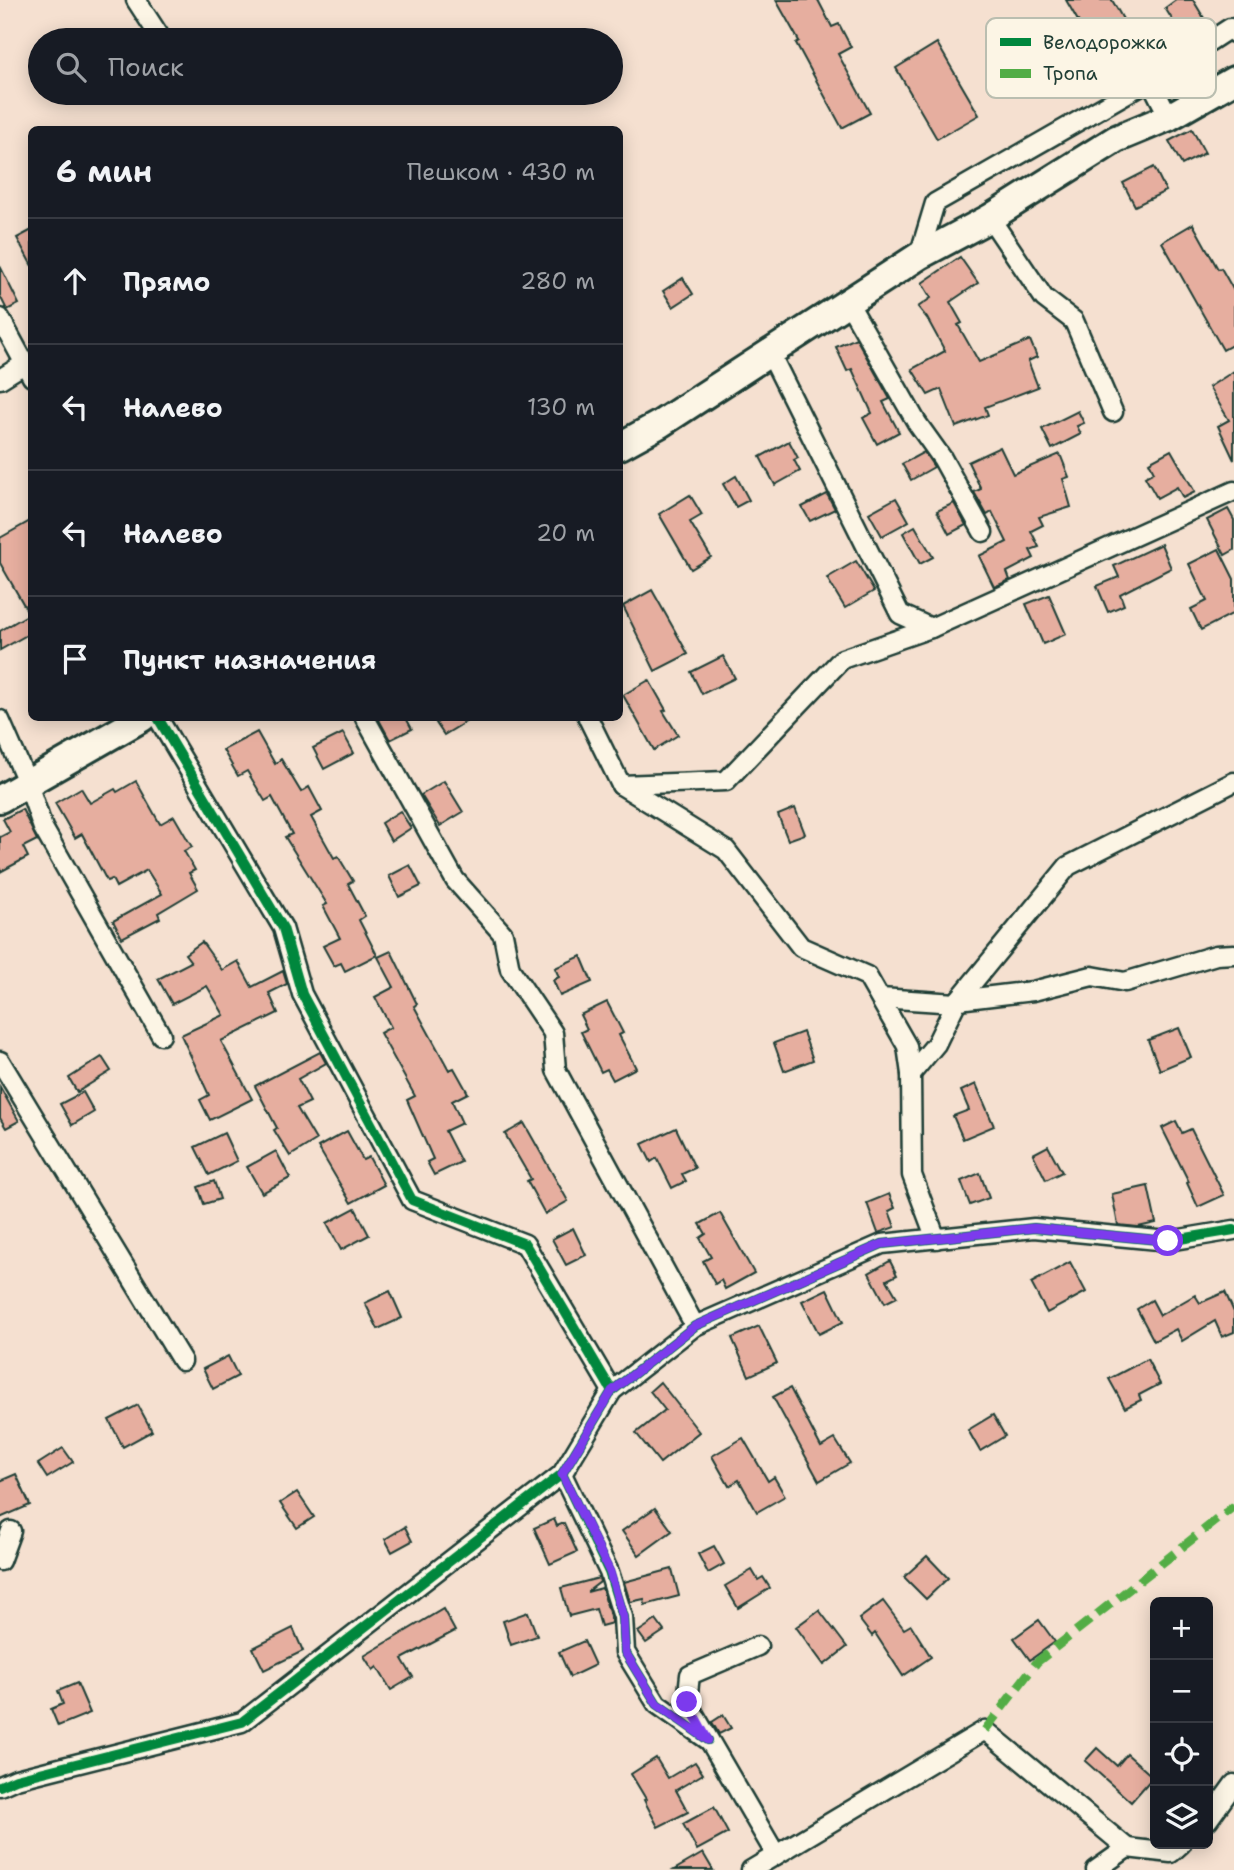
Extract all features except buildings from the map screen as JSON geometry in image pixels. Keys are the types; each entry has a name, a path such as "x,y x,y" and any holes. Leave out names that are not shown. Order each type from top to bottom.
{"street":[{"path":"136,0 154,28"},
{"path":"1216,37 1232,26"},
{"path":"1216,90 1234,80"},
{"path":"919,256 935,203 1119,98"},
{"path":"1159,98 1169,117"},
{"path":"623,444 660,424 919,256 990,218 1116,139 1169,117 1202,98"},
{"path":"990,218 1044,298 1074,321 1113,412"},
{"path":"848,302 917,424 942,458 983,532"},
{"path":"0,318 28,371 0,379"},
{"path":"770,353 900,614 931,628"},
{"path":"621,785 726,781 842,659 931,628 1234,491"},
{"path":"0,720 28,784 43,828 161,1035"},
{"path":"0,799 137,721"},
{"path":"160,721 283,928 302,994 412,1200 525,1244 612,1391"},
{"path":"367,721 455,880 503,934 510,969 553,1033 556,1070 695,1326"},
{"path":"589,721 621,785 726,850 800,947 867,976 907,1046 911,1074 912,1175 936,1239"},
{"path":"911,1074 936,1044 957,1002 1068,866 1234,782"},
{"path":"880,998 957,1002 1033,991 1092,976 1125,982 1216,955 1234,954"},
{"path":"0,1061 182,1361"},
{"path":"0,1786 16,1779 242,1722 562,1474 612,1391 695,1326 882,1244 1034,1228 1168,1241 1234,1230"},
{"path":"562,1474 610,1572 623,1617 625,1652 657,1704 708,1740"},
{"path":"0,1561 11,1531"},
{"path":"758,1646 690,1675 687,1702 776,1855"},
{"path":"751,1870 985,1730 1127,1847 1171,1853 1175,1849"},
{"path":"1213,1813 1234,1784"},
{"path":"1213,1818 1234,1812"},
{"path":"1096,1870 1127,1847"}],"marked path":[{"path":"985,1730 1037,1662 1234,1506"}],"cycle path":[{"path":"160,721 283,928 302,994 412,1200 525,1244 612,1391"},
{"path":"562,1474 612,1391 695,1326 882,1244 1034,1228 1168,1241 1234,1230"},
{"path":"0,1786 16,1779 242,1722 562,1474 609,1572 623,1617 625,1652 657,1704 708,1740"}],"route":[{"path":"687,1702 708,1740 657,1704 625,1652 623,1617 610,1572 562,1474 612,1391 695,1326 882,1244 1034,1228 1168,1241"}]}
